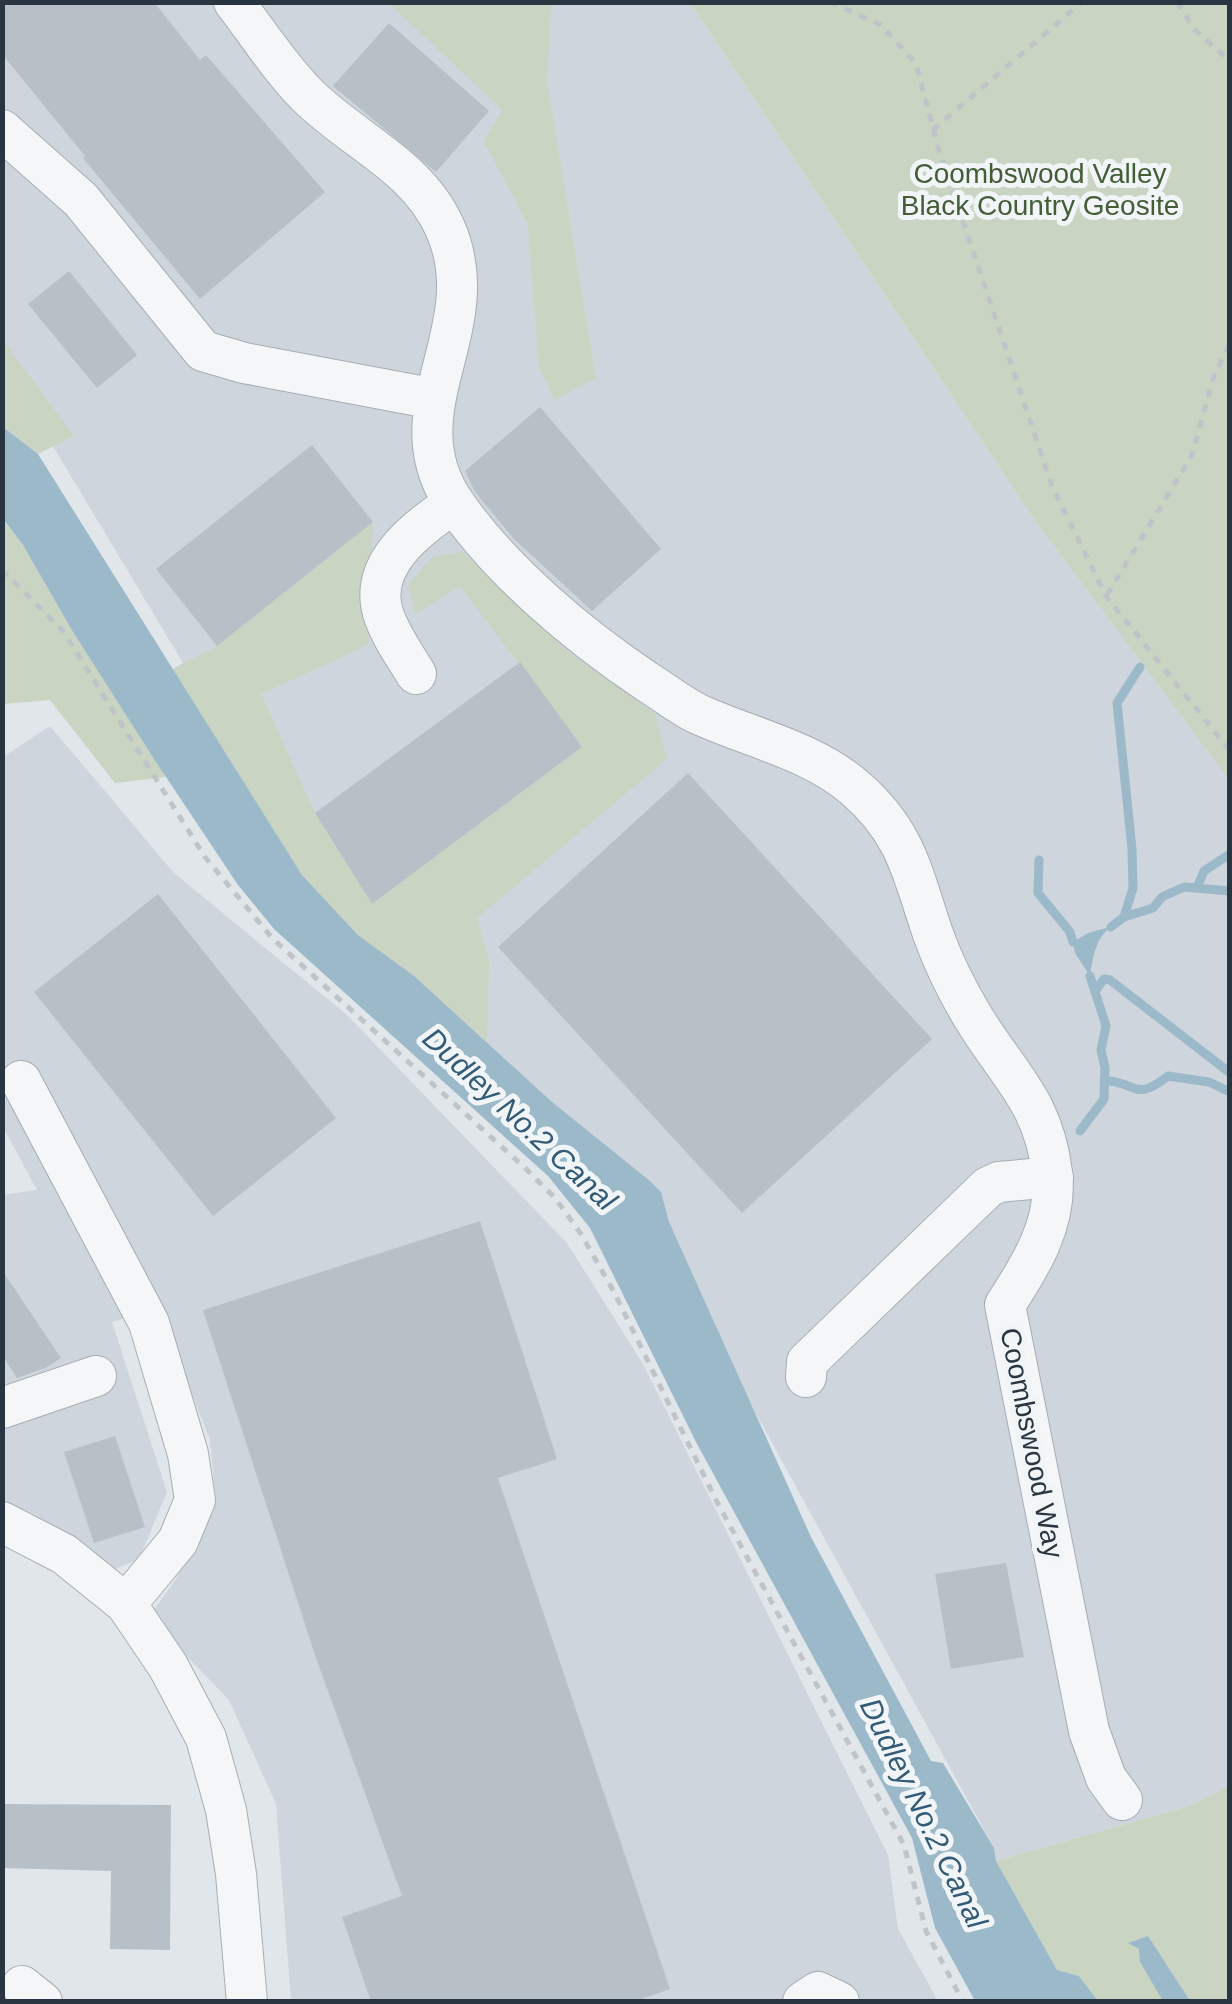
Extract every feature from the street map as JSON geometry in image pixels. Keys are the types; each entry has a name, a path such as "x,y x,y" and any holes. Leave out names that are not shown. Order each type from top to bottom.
{"street":[{"name":"Coombswood Way","path":"234,2 306,95 412,179 425,192 446,230 456,268 457,307 430,430 432,455 454,503 514,572 582,637 692,711 806,758 852,785 884,816 907,853 935,938 974,1018 1020,1082 1045,1132 1053,1177 1050,1216 1032,1262 1005,1305 1089,1731 1106,1778 1122,1800"},
{"path":"2,130 81,200 202,351 244,363 434,399"},
{"path":"416,674 391,633 382,608 383,580 394,554 414,531 454,503"},
{"path":"21,1081 149,1323 188,1454 194,1500 178,1541 126,1604"},
{"path":"806,1376 807,1362 988,1187 999,1182 1053,1177"},
{"path":"2,1408 96,1376"},
{"path":"2,1522 64,1554 126,1604 168,1666 206,1738 226,1810 236,1874 247,2002"},
{"path":"803,2002 818,1992 839,2002"}],"path":[{"path":"830,2 881,25 916,64 934,130 1052,486 1106,596 1230,750"},
{"path":"934,130 1082,2"},
{"path":"1176,2 1194,30 1230,60"},
{"path":"1106,596 1192,455 1214,379 1230,343"},
{"path":"2,570 63,632 156,785 205,857 273,939 556,1198 582,1234 716,1502 904,1845 926,1930 963,2002"}],"shaded area":[{"path":"3,3 690,3 1031,515 1229,780 1229,1786 1189,1806 996,1861 994,1848 668,1253 321,893 3,363"},
{"path":"50,726 174,873 347,1015 567,1243 643,1364 888,1855 898,1929 938,2001 291,2001 276,1804 229,1700 149,1617 176,1579 216,1501 210,1440 158,1308 112,1322 167,1492 139,1559 115,1569 32,1513 3,1501 2,1195 37,1190 3,1127 3,757"}],"green space":[{"path":"389,3 551,3 547,82 596,378 555,400 539,367 528,224 484,142 502,110"},
{"name":"Coombswood Valley Black Country Geosite","path":"690,3 1229,3 1229,780 1031,515"},
{"path":"2,339 74,436 38,454 3,427"},
{"path":"2,519 23,545 73,632 166,777 115,783 50,700 3,704"},
{"path":"373,522 368,645 261,694 315,813 372,904 582,747 460,586 415,614 409,584 432,557 463,552 566,650 655,714 667,759 477,918 489,961 487,1042 414,976 358,935 302,875 172,669 217,646"},
{"path":"1229,1786 1229,2001 1098,2001 1079,1976 1057,1970 996,1861 1189,1806"}],"water":[{"name":"Dudley No.2 Canal","path":"3,427 38,454 302,875 358,935 414,976 552,1102 661,1192 669,1222 811,1537 931,1761 943,1763 994,1848 996,1861 1057,1970 1079,1976 1098,2001 975,2001 935,1928 912,1838 697,1444 590,1228 548,1176 274,929 238,885 3,519"},
{"path":"1111,927 1098,943 1090,976 1075,953 1073,942"},
{"path":"1148,1936 1190,2001 1163,2001 1140,1962 1139,1949 1128,1943"}],"building":[{"path":"2,2 154,2 200,60 206,55 325,192 200,299 2,54"},
{"path":"389,23 489,111 436,172 333,86"},
{"path":"69,271 137,355 97,388 28,304"},
{"path":"540,407 661,549 592,611 513,538 475,492 465,471"},
{"path":"312,445 373,522 217,646 156,569"},
{"path":"520,662 582,747 372,904 315,813"},
{"path":"688,773 932,1039 742,1213 498,947"},
{"path":"158,894 336,1118 213,1216 34,992"},
{"path":"480,1221 557,1459 498,1478 670,1989 633,2002 371,2002 342,1917 402,1896 315,1655 203,1310"},
{"path":"2,1270 61,1358 17,1378 2,1355"},
{"path":"115,1436 145,1527 94,1543 64,1452"},
{"path":"1006,1563 1024,1657 951,1669 935,1574"},
{"path":"2,1804 171,1805 170,1950 110,1949 111,1871 2,1868"}],"waterway":[{"path":"1124,917 1133,888 1132,849 1117,703 1140,667"},
{"path":"1197,888 1204,871 1230,854"},
{"path":"1039,860 1038,893 1070,932 1073,942"},
{"path":"1111,927 1124,917 1153,908 1162,897 1184,887 1230,891"},
{"path":"1080,1131 1104,1099 1101,1050 1106,1026 1090,976"},
{"path":"1095,991 1104,979 1110,980 1230,1073"},
{"path":"1104,1081 1141,1090 1168,1076 1209,1082 1230,1092"}]}
